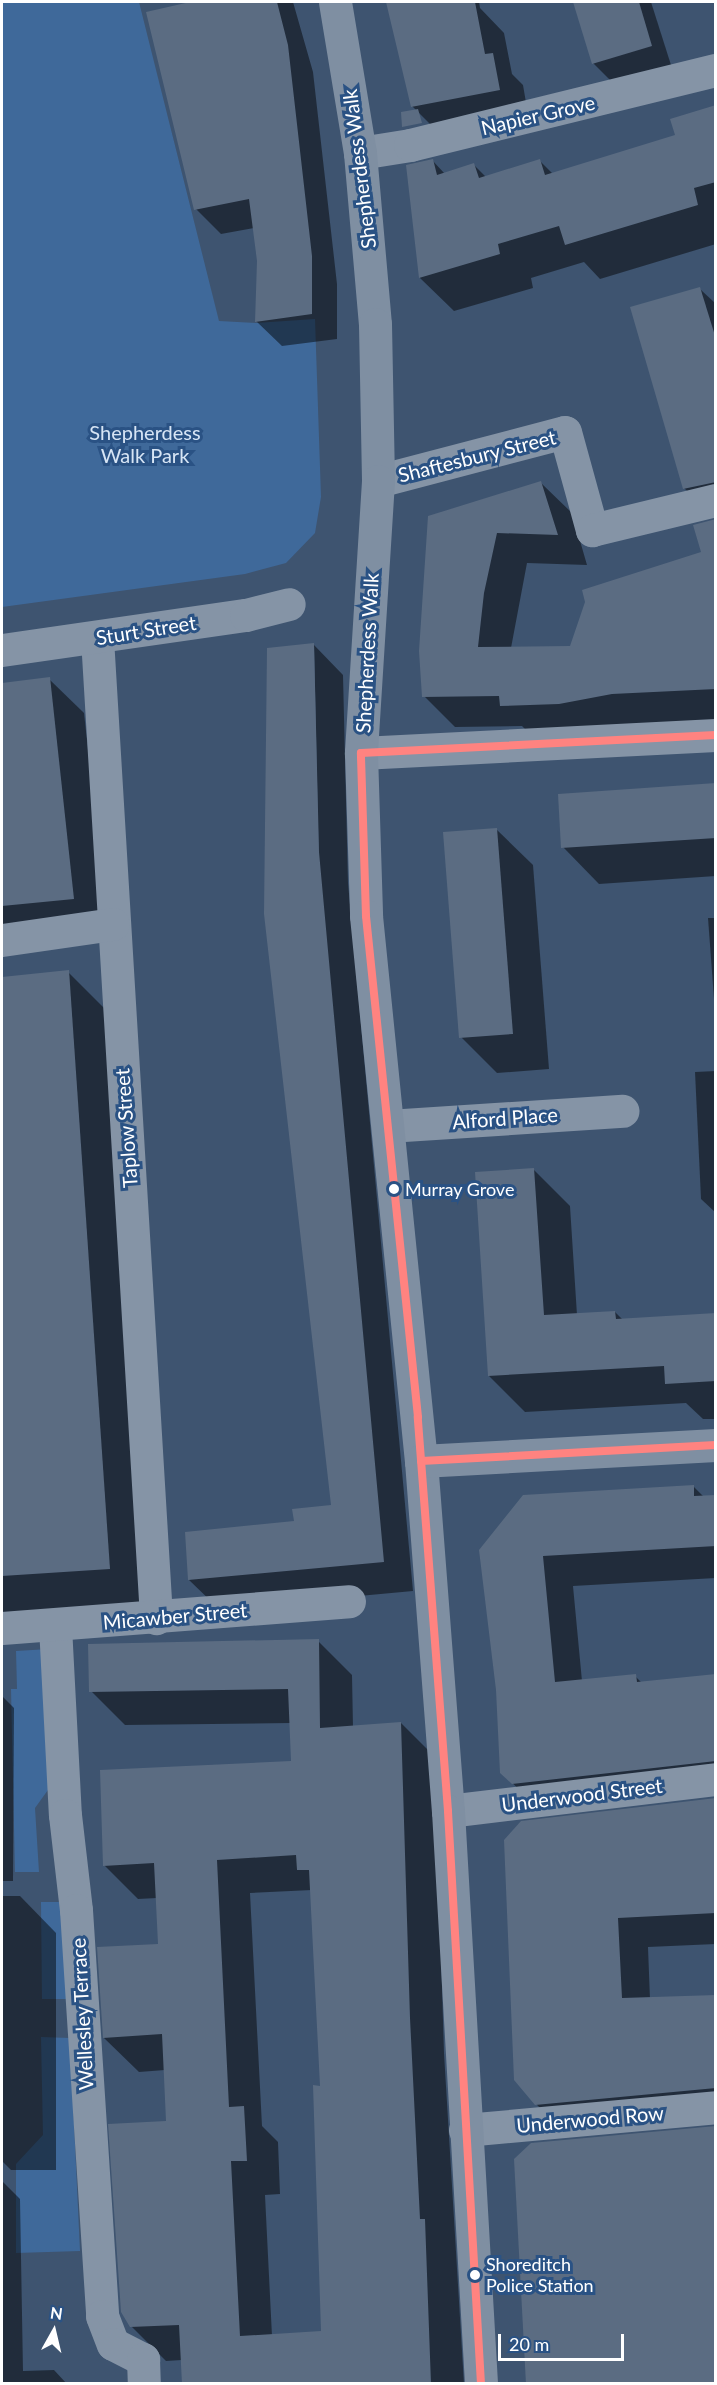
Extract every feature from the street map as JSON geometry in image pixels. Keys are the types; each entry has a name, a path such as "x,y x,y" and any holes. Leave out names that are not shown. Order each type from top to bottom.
{"main road":[{"name":"Shepherdess Walk","path":"335,2 360,153 375,324 378,481 361,753 366,916 421,1461 448,1810 481,2384"},
{"path":"421,1461 716,1445"}],"street":[{"name":"Napier Grove","path":"360,153 410,145 708,72"},
{"name":"Shaftesbury Street","path":"378,481 565,432 592,530 716,500"},
{"name":"Sturt Street","path":"2,650 246,615 290,604"},
{"name":"Taplow Street","path":"97,638 156,1618"},
{"path":"361,753 716,735"},
{"path":"2,939 113,924"},
{"name":"Alford Place","path":"387,1126 623,1111"},
{"name":"Micawber Street","path":"2,1628 55,1626 349,1602"},
{"name":"Wellesley Terrace","path":"55,1626 65,1815 76,1910 102,2316 113,2344 142,2359 144,2384"},
{"name":"Underwood Street","path":"448,1810 716,1779"},
{"name":"Underwood Row","path":"465,2130 716,2107"}],"green space":[{"name":"Shepherdess Walk Park","path":"2,2 139,2 219,321 256,323 315,319 321,497 315,533 286,563 245,574 2,607"},
{"path":"49,1649 53,1783 35,1808 39,1872 15,1872 11,1689 17,1689 16,1651"},
{"path":"41,1902 64,1902 68,1999 42,1999"},
{"path":"41,2037 70,2038 80,2251 16,2253 16,2164 43,2135"}],"building":[{"path":"190,2 277,2 288,45 312,256 312,314 255,322 257,261 249,199 194,210 146,12"},
{"path":"386,2 475,2 485,54 493,53 500,90 411,107"},
{"path":"573,2 639,2 652,46 592,64"},
{"path":"716,105 716,182 694,188 698,205 565,245 559,226 498,244 500,254 419,278 406,165 433,159 437,175 474,163 479,178 540,159 545,175 675,135 670,119"},
{"path":"418,109 422,123 402,127 401,112"},
{"path":"700,287 716,339 716,482 683,489 630,307"},
{"path":"541,481 558,535 497,533 484,593 478,647 570,646 585,602 582,590 701,552 693,525 716,519 716,689 612,694 559,704 500,706 499,696 422,697 419,651 428,516"},
{"path":"314,643 319,852 384,1562 188,1580 185,1532 294,1521 292,1509 331,1505 264,914 267,648"},
{"path":"50,677 74,899 2,906 2,683"},
{"path":"716,783 716,838 561,848 558,794"},
{"path":"497,828 513,1034 459,1038 443,832"},
{"path":"69,970 110,1569 2,1576 2,977"},
{"path":"534,1168 544,1315 615,1311 616,1319 716,1313 716,1381 665,1384 664,1366 488,1376 475,1172"},
{"path":"694,1485 694,1496 716,1495 716,1546 543,1556 555,1682 636,1674 637,1682 716,1674 716,1761 512,1784 500,1773 496,1690 479,1550 523,1495"},
{"path":"319,1639 320,1728 401,1722 410,2018 420,2219 425,2219 431,2384 182,2384 179,2325 130,2327 121,2312 108,2124 166,2121 162,2034 103,2038 97,1947 158,1944 154,1863 103,1866 100,1770 291,1761 288,1689 89,1692 88,1644","holes":["296,1855 297,1870 309,1870 320,2086 313,2085 321,2331 240,2336 231,2161 247,2161 244,2106 229,2107 217,1860"]},
{"path":"716,1798 716,1913 618,1918 622,1998 716,1995 716,2088 535,2105 514,2080 504,1840 521,1821"},
{"path":"716,2126 716,2384 526,2384 514,2159 531,2143"}],"transit line":[{"path":"481,2384 448,1811 418,1417 366,916 361,753 716,735"},
{"path":"421,1461 716,1445"}],"place":[{"name":"Murray Grove","path":"394,1189"},
{"name":"Shoreditch Police Station","path":"475,2275"}]}
